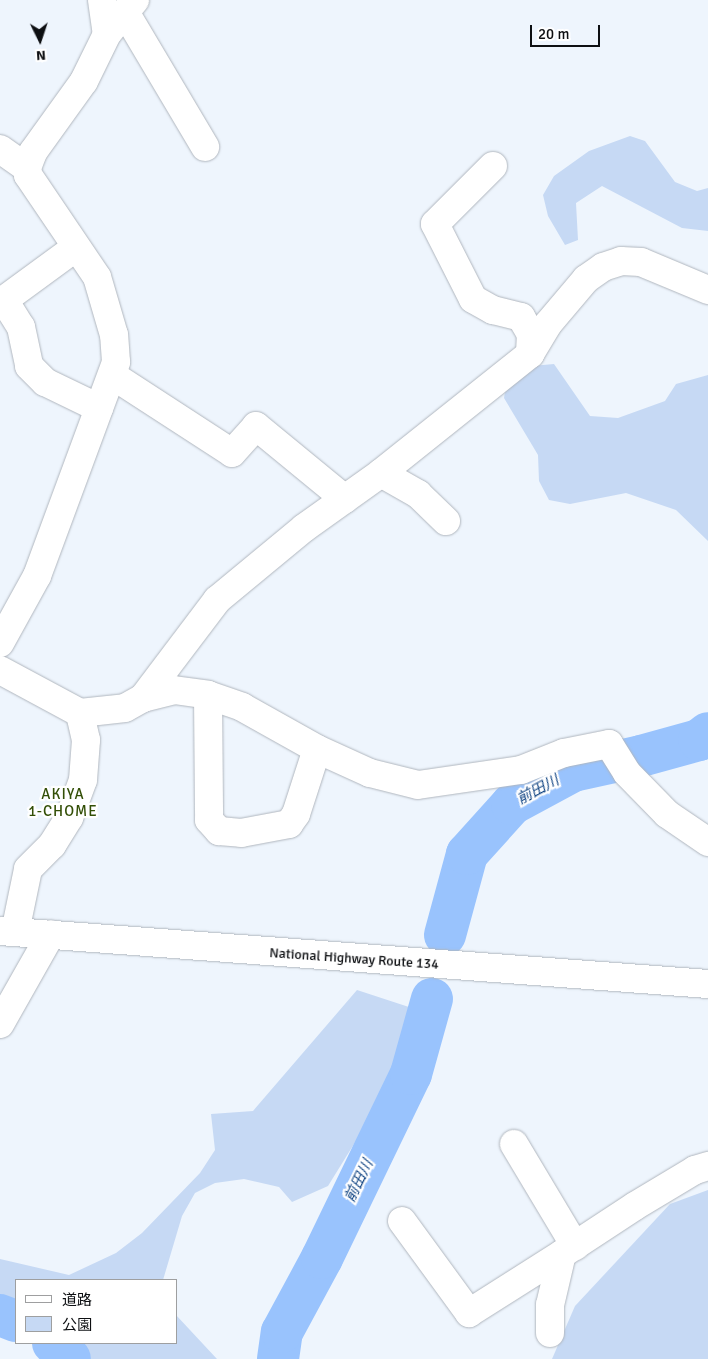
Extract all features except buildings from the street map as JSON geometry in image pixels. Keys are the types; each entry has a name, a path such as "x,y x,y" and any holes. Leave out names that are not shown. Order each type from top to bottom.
{"main road":[{"path":"0,643 37,576 116,362 114,335 97,277 75,248 28,175 27,168 33,152 84,81 121,4"},
{"path":"121,4 205,147"},
{"path":"0,149 27,168"},
{"path":"492,166 435,224 473,299 493,310 520,317 531,334 530,354"},
{"path":"75,248 4,300 21,327 29,366 45,382 99,408"},
{"path":"143,698 217,600 530,354 548,324 586,279 603,267 621,261 641,262 708,290"},
{"path":"112,375 232,453 256,426 345,499"},
{"path":"381,473 418,494 446,521"},
{"path":"0,670 80,713 125,708 143,698 174,690 208,695 242,707 317,749 370,773 418,785 521,770 564,752 609,744 627,773 667,814 708,842"},
{"path":"208,695 209,820 219,831 241,833 288,824 296,814 317,749"},
{"path":"8,932 28,869 52,844 69,818 83,780 86,740 80,713"},
{"name":"National Highway Route 134","path":"8,932 51,934 336,959 708,984"},
{"path":"0,1024 51,934"},
{"path":"514,1144 569,1250 550,1305 550,1333"},
{"path":"402,1221 469,1313 569,1250 634,1206 696,1170 708,1166"}],"green space":[{"path":"630,136 645,141 675,182 697,191 708,188 708,231 682,228 602,186 576,203 578,240 565,245 548,216 543,195 554,176 589,151"},
{"path":"554,364 590,416 618,418 665,401 676,384 708,375 708,541 676,510 626,493 570,504 549,500 539,481 538,455 504,398 506,385 532,366"},
{"path":"357,990 415,1009 406,1060 328,1186 292,1202 279,1187 244,1179 215,1183 195,1193 182,1216 163,1279 15,1279 15,1303 0,1301 0,1259 69,1275 116,1253 142,1233 200,1173 215,1150 211,1114 253,1111"},
{"path":"708,1190 708,1359 552,1359 575,1306 670,1204"},
{"path":"178,1317 217,1359 83,1359 66,1344 178,1344"}],"waterway":[{"name":"前田川","path":"445,935 467,854 512,804 573,771 641,756 699,740 708,733"},
{"name":"前田川","path":"278,1359 282,1332 322,1258 411,1074 432,999"},
{"name":"前田川","path":"0,1315 15,1321"},
{"name":"前田川","path":"54,1344 70,1359"}],"district":[{"name":"AKIYA 1-CHOME","path":"63,802"}]}
